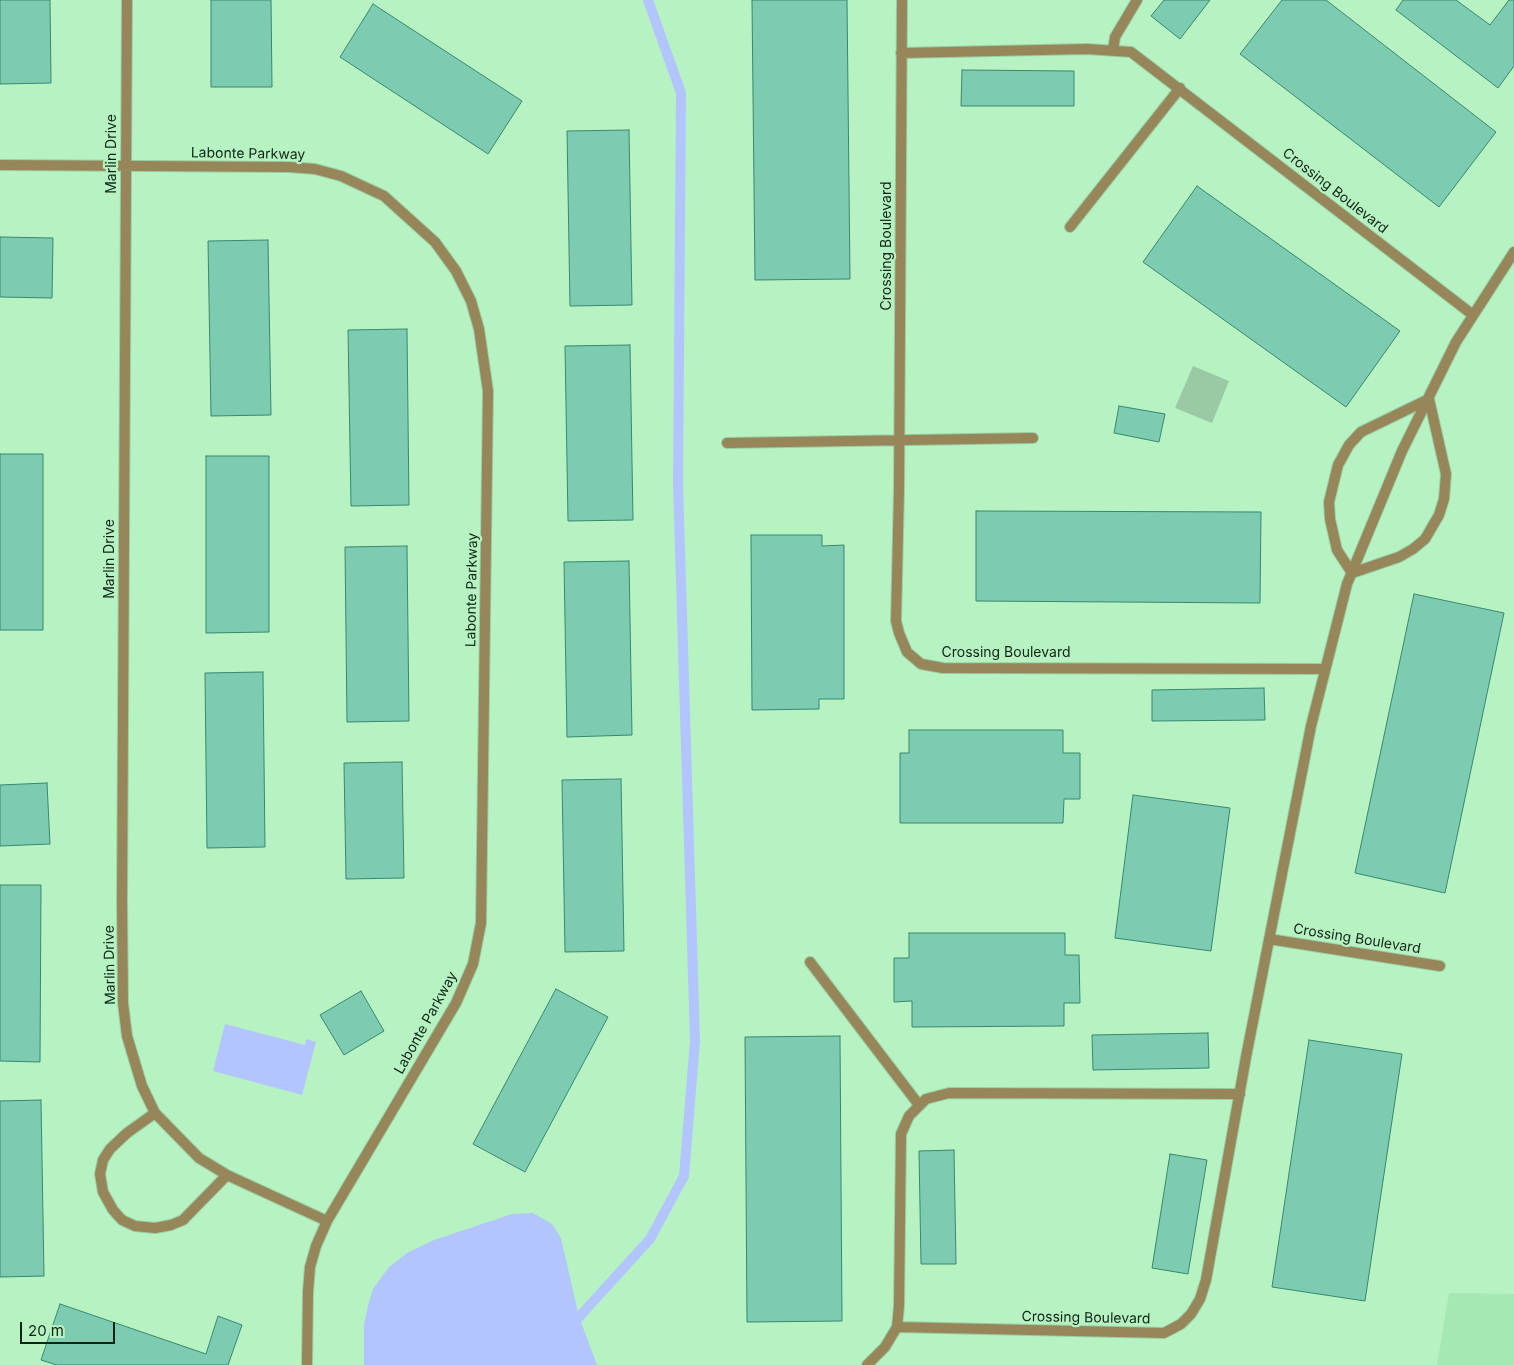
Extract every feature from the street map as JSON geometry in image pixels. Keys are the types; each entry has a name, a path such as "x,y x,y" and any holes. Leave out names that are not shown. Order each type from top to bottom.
{"street":[{"name":"Marlin Drive","path":"127,0 123,1003 127,1036 142,1086 155,1113 200,1158 227,1175 327,1221"},
{"name":"Crossing Boulevard","path":"902,0 900,440 896,620 903,644 912,658 921,664 943,668 1324,669"},
{"path":"1113,50 1115,37 1138,0"},
{"name":"Crossing Boulevard","path":"901,53 1113,50 1131,52 1473,315"},
{"path":"1070,227 1180,88"},
{"name":"Labonte Parkway","path":"0,165 289,167 315,169 361,183 384,196 435,242 456,270 471,301 479,329 488,391 481,923 473,964 456,1004 327,1221 310,1267 307,1365"},
{"name":"Crossing Boulevard","path":"897,1327 1152,1334 1164,1333 1176,1328 1192,1314 1200,1299 1206,1280 1269,939 1311,726 1324,669 1352,574 1402,451 1456,342 1514,252"},
{"path":"1429,399 1446,474 1444,499 1439,515 1425,539 1413,549 1399,557 1352,574 1337,550 1330,519 1329,502 1338,465 1349,445 1361,432 1429,399"},
{"path":"727,443 1033,438"},
{"name":"Crossing Boulevard","path":"1269,939 1440,966"},
{"path":"810,962 919,1105"},
{"path":"867,1365 885,1347 897,1327 900,1306 901,1134 904,1124 919,1105 936,1095 949,1093 1240,1094"},
{"path":"155,1113 127,1133 110,1149 103,1160 100,1174 103,1192 113,1210 122,1220 135,1226 155,1228 171,1226 183,1220 227,1175"}],"shaded area":[{"path":"1193,366 1229,381 1212,423 1175,408"},
{"path":"1449,1293 1514,1294 1514,1365 1437,1365"}],"water":[{"path":"225,1024 305,1045 306,1039 316,1042 302,1095 213,1071"},
{"path":"533,1213 552,1224 561,1238 579,1317 597,1365 364,1365 364,1324 369,1302 373,1289 389,1267 407,1253 434,1240 512,1214"}],"building":[{"path":"0,0 50,0 51,83 0,84"},
{"path":"211,0 271,0 272,87 211,87"},
{"path":"752,0 847,0 850,279 755,280"},
{"path":"1164,0 1210,0 1180,39 1151,16"},
{"path":"1282,0 1326,0 1496,132 1439,207 1240,54"},
{"path":"1403,0 1456,0 1490,25 1509,0 1514,0 1514,66 1498,88 1396,10"},
{"path":"373,4 522,101 488,154 340,57"},
{"path":"962,70 1074,71 1074,106 961,106"},
{"path":"629,130 632,305 570,306 567,131"},
{"path":"1197,186 1400,331 1346,407 1143,262"},
{"path":"0,237 53,238 52,298 0,297"},
{"path":"268,240 271,415 211,416 208,241"},
{"path":"407,329 409,505 351,506 348,330"},
{"path":"630,345 633,520 568,521 565,346"},
{"path":"1119,406 1165,414 1159,442 1114,433"},
{"path":"0,454 43,454 43,630 0,630"},
{"path":"206,456 269,456 269,632 206,633"},
{"path":"976,511 1261,512 1260,603 976,601"},
{"path":"751,535 822,535 822,546 844,545 844,699 819,699 819,709 752,710"},
{"path":"407,546 409,721 347,722 345,547"},
{"path":"629,561 632,735 567,737 564,562"},
{"path":"1414,594 1504,613 1445,893 1355,873"},
{"path":"263,672 265,847 207,848 205,673"},
{"path":"1264,688 1265,720 1152,721 1152,690"},
{"path":"909,730 1063,730 1063,753 1080,753 1080,799 1064,799 1063,823 900,823 900,753 909,753"},
{"path":"402,762 404,878 346,879 344,763"},
{"path":"621,779 624,951 565,952 562,780"},
{"path":"47,783 50,844 0,846 0,785"},
{"path":"1133,795 1230,808 1211,951 1115,938"},
{"path":"0,885 41,885 40,1062 0,1061"},
{"path":"909,933 1065,933 1065,955 1079,955 1080,1003 1064,1003 1064,1026 912,1027 912,1001 894,1002 894,958 909,958"},
{"path":"556,989 608,1017 525,1172 473,1144"},
{"path":"361,991 384,1031 344,1055 320,1015"},
{"path":"1208,1033 1209,1068 1093,1070 1092,1035"},
{"path":"840,1036 842,1321 747,1322 745,1037"},
{"path":"1309,1040 1402,1054 1365,1301 1272,1287"},
{"path":"41,1100 44,1276 0,1277 0,1101"},
{"path":"954,1150 956,1264 921,1264 919,1151"},
{"path":"1170,1154 1207,1160 1188,1274 1152,1268"},
{"path":"60,1304 206,1354 218,1316 242,1325 228,1365 57,1365 41,1360"}],"waterway":[{"path":"579,1317 650,1239 684,1176 695,1041 678,484 681,93 648,0"}]}
